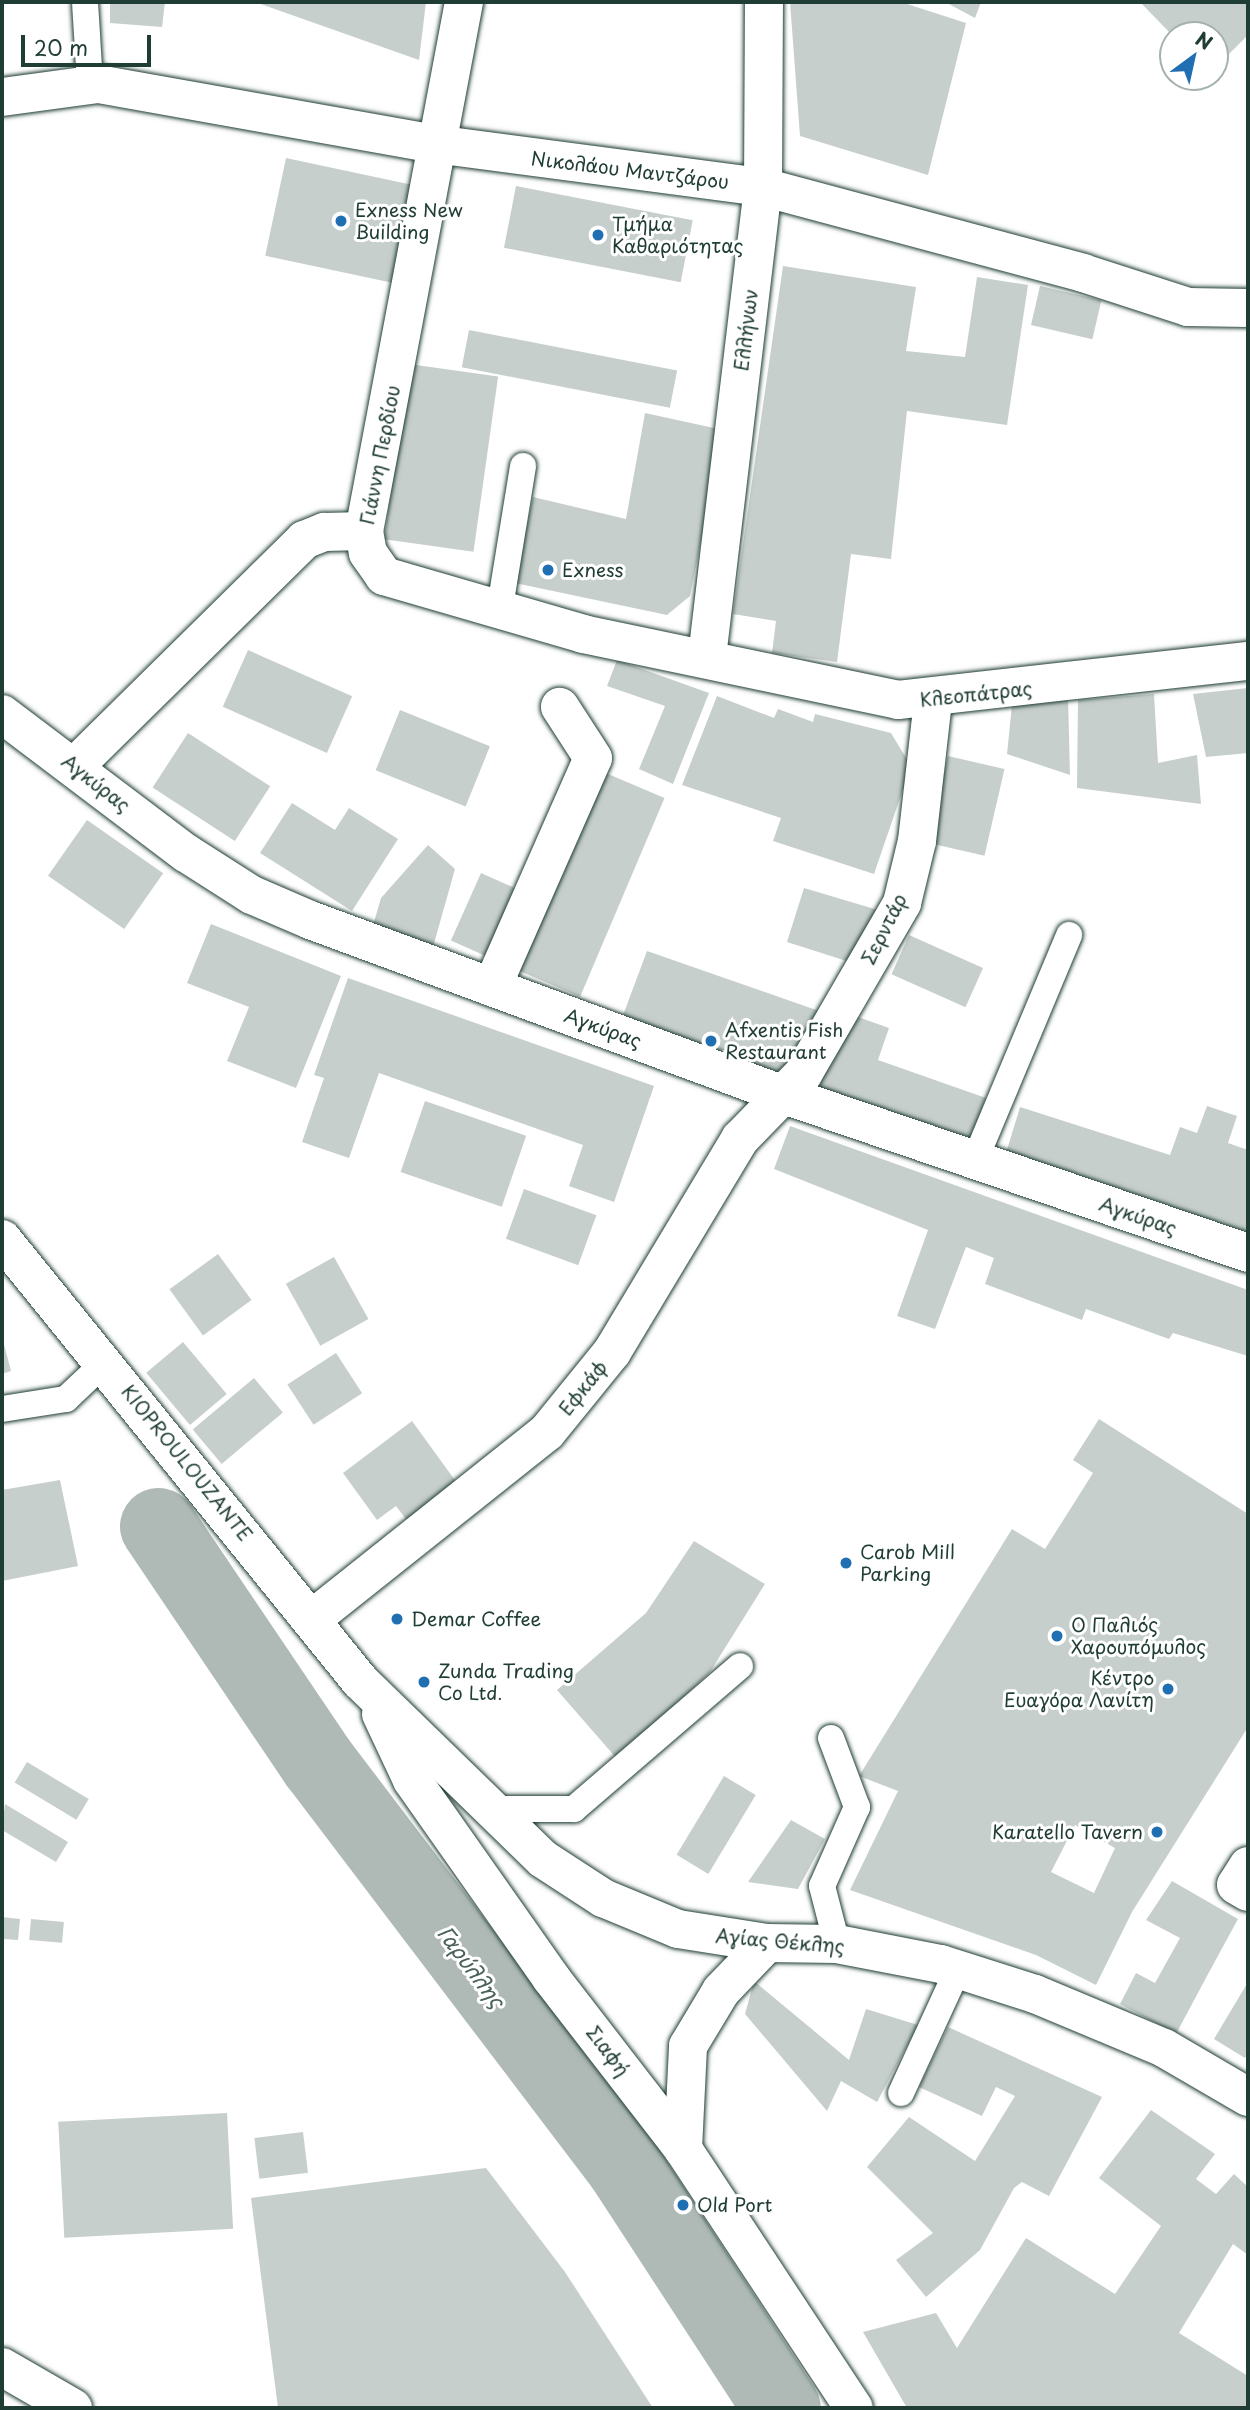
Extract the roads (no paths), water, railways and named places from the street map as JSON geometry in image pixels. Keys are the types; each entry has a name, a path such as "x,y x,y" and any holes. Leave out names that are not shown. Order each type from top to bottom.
{"street":[{"name":"Γιάννη Περδίου","path":"464,2 442,145 364,531 368,553 384,576 499,613 707,657"},
{"name":"Ελλήνων","path":"707,657 763,187 764,2"},
{"name":"Νικολάου Μαντζάρου","path":"2,97 90,84 442,145 763,187 1083,273 1188,307 1248,308"},
{"path":"75,766 304,540 324,532 364,531"},
{"name":"Κλεοπάτρας","path":"707,657 860,694 933,701 1248,661"},
{"name":"Σερντάρ","path":"784,1095 803,1074 902,903 916,841 933,701"},
{"path":"492,987 593,758 560,707"},
{"name":"Αγκύρας","path":"2,714 75,766 186,853 252,895 784,1095 1248,1253"},
{"name":"Εφκάφ","path":"312,1619 547,1432 612,1352 740,1139 784,1095"},
{"name":"KIOPROULOUZANTE","path":"4,1242 105,1362 369,1690"},
{"name":"Αγίας Θέκλης","path":"369,1690 544,1859 632,1912 678,1929 767,1943 837,1944 958,1969 1164,2048 1248,2097"},
{"name":"Σιαφή","path":"369,1690 412,1780 551,1978 683,2149 853,2408"},
{"path":"1248,1866 1236,1885 1248,1892"},
{"path":"683,2149 688,2046 730,1998 767,1943"},
{"path":"2,2367 73,2408"}],"lane":[{"path":"85,2 90,84"},
{"path":"499,613 523,466"},
{"path":"975,1160 1069,936"},
{"path":"2,1409 66,1399 105,1362"},
{"path":"493,1809 573,1809 740,1666"},
{"path":"831,1738 857,1807 822,1886 837,1944"},
{"path":"901,2093 958,1969"}],"waterway":[{"name":"Γαρύλλης","path":"158,1526 318,1763 624,2166 782,2408"}],"place":[{"name":"Exness New Building","path":"341,221"},
{"name":"Τμήμα Καθαριότητας","path":"598,235"},
{"name":"Exness","path":"548,570"},
{"name":"Afxentis Fish Restaurant","path":"711,1041"},
{"name":"Carob Mill Parking","path":"846,1563"},
{"name":"Demar Coffee","path":"397,1619"},
{"name":"Ο Παλιός Χαρουπόμυλος","path":"1057,1636"},
{"name":"Zunda Trading Co Ltd.","path":"424,1682"},
{"name":"Κέντρο Ευαγόρα Λανίτη","path":"1168,1689"},
{"name":"Karatello Tavern","path":"1157,1832"},
{"name":"Old Port","path":"683,2205"}]}
